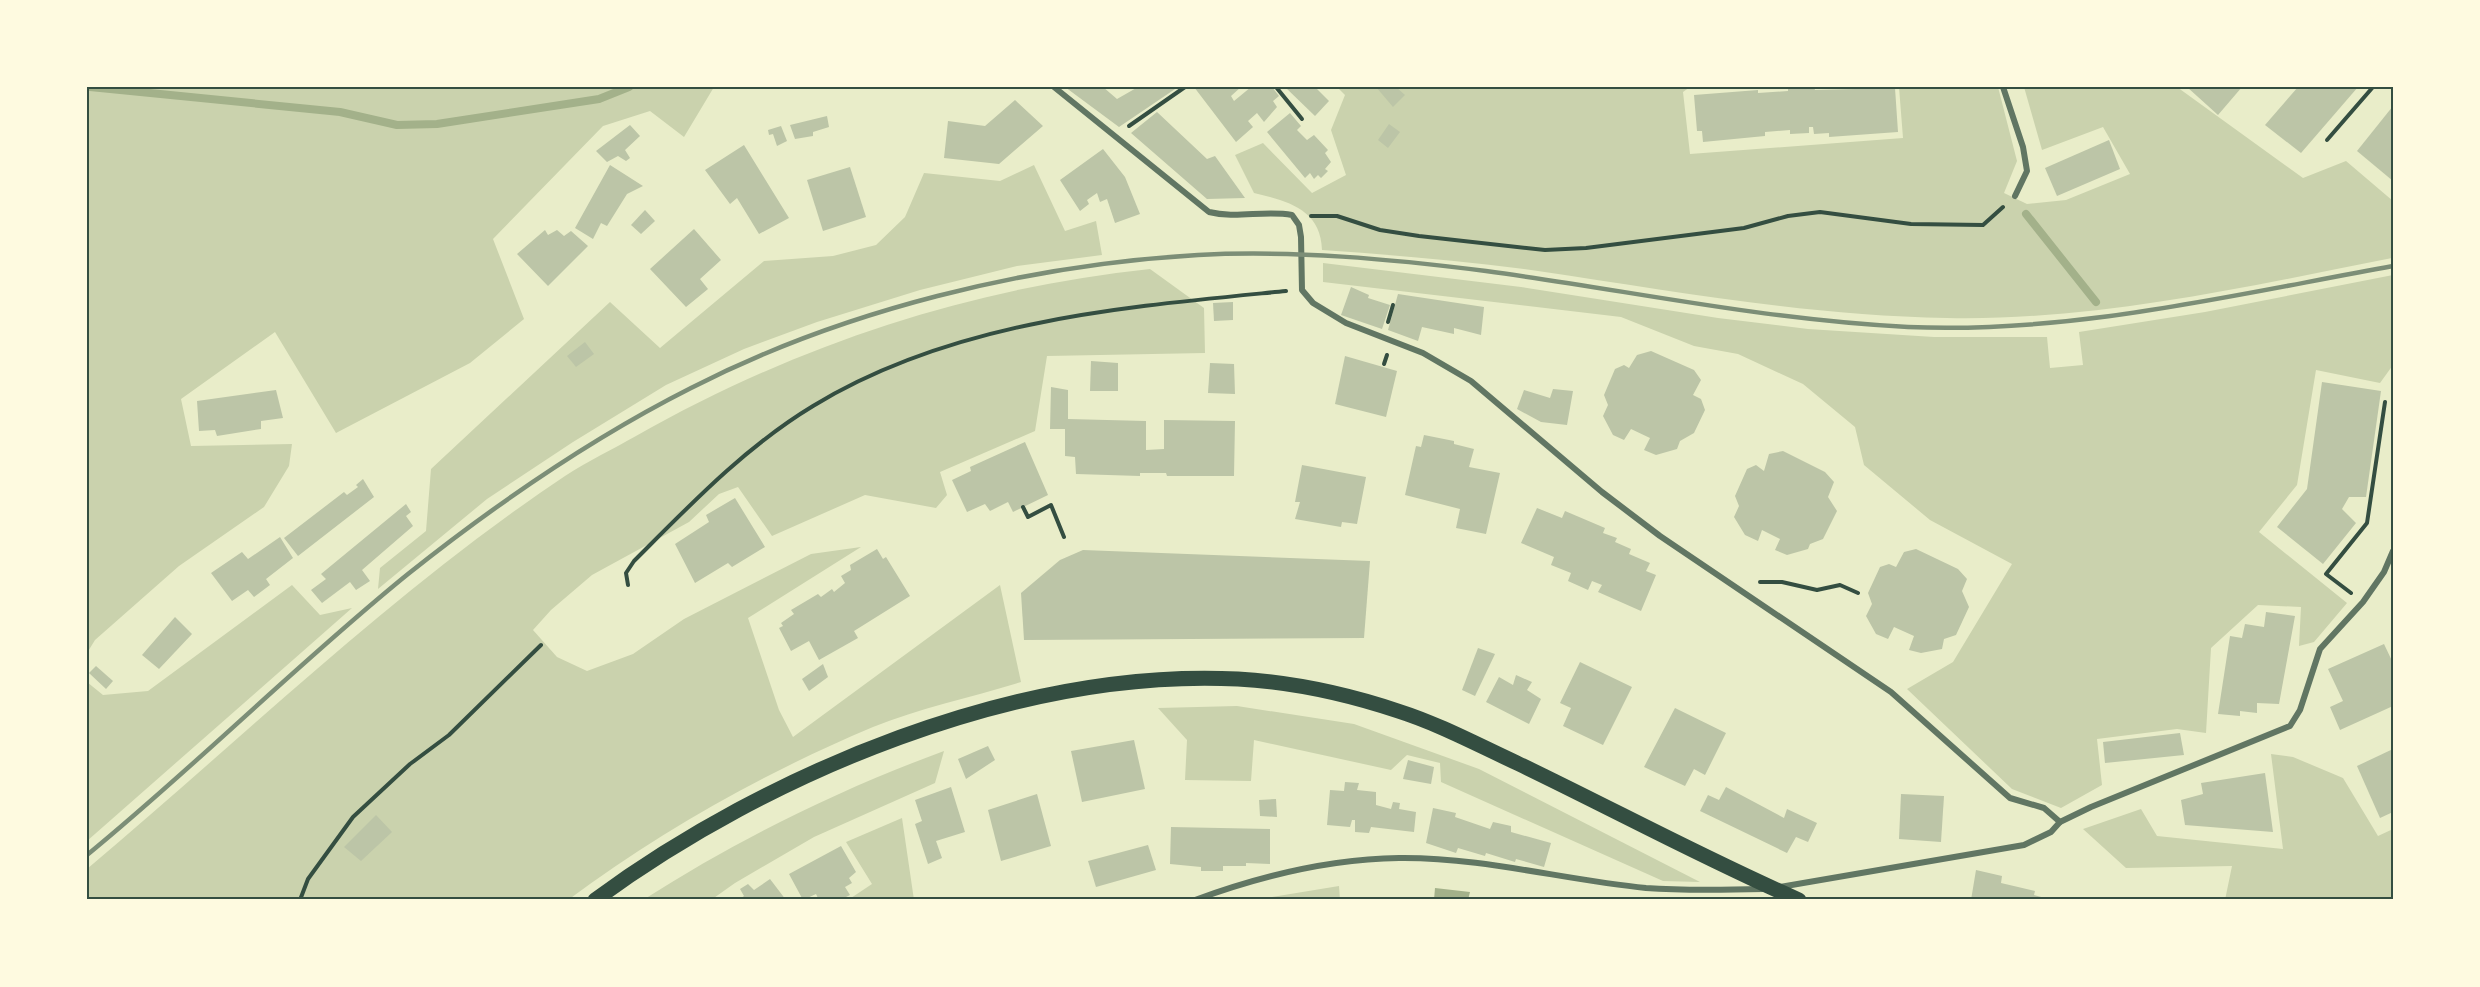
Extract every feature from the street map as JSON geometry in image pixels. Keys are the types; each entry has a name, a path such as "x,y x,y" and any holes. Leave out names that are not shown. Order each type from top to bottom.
{"main road":[{"path":"595,900 708,826 800,779 895,740 984,711 1052,695 1108,686 1204,679 1276,683 1357,699 1400,711 1554,781 1799,900"}],"street":[{"path":"1053,87 1116,135 1209,212 1223,215 1281,213 1292,216 1299,225 1301,237 1302,290 1326,314 1423,353 1458,372 1501,405 1602,492 1741,592 1891,692 2010,798 2044,808 2060,822"},
{"path":"2003,87 2023,147 2026,171 2015,196"},
{"path":"1195,900 1291,871 1353,860 1399,858 1456,860 1646,888 1772,888 2024,845 2051,832 2060,822 2164,775 2290,726 2300,710 2320,649 2364,602 2384,572 2393,551"}],"path":[{"path":"1116,135 1185,87"},
{"path":"1276,87 1302,119"},
{"path":"2327,140 2373,87"},
{"path":"1336,216 1380,230 1504,247 1545,250 1586,248 1744,228 1788,216 1820,212 1911,224 1983,225 2015,196"},
{"path":"628,585 626,573 634,561 724,473 792,420 856,381 915,358 1001,332 1082,315 1142,304 1302,290"},
{"path":"2364,602 2326,574 2367,523 2385,402"},
{"path":"1023,507 1028,516 1051,505 1064,537"},
{"path":"1741,592 1760,582 1782,582 1816,590 1840,585 1858,593"},
{"path":"300,900 308,879 353,817 410,764 449,735 541,645"}],"shaded area":[{"path":"87,87 714,87 684,137 650,111 603,126 493,239 524,319 470,363 336,433 275,332 181,399 191,446 292,444 289,466 264,507 179,566 95,640 87,653"},
{"path":"1337,87 1690,87 1683,92 1690,154 1903,138 1899,87 1998,87 2017,161 2004,193 2027,204 2066,200 2130,174 2103,127 2042,150 2024,87 2177,87 2303,178 2346,161 2393,201 2393,262 2392,258 2226,291 2115,308 2059,314 1947,318 1793,308 1511,267 1322,250 1316,225 1309,216 1290,204 1254,193 1235,155 1263,143 1312,193 1346,175 1331,130 1345,95"},
{"path":"1034,165 1065,231 1096,221 1102,255 1017,266 920,290 817,322 744,349 666,385 573,442 487,499 378,589 380,568 426,531 431,469 610,302 660,348 764,261 833,256 876,245 905,217 924,173 1000,181"},
{"path":"1323,263 1521,287 1718,318 1808,329 1934,337 2047,337 2050,368 2083,365 2079,332 2205,312 2393,275 2393,365 2380,383 2316,370 2297,485 2259,532 2347,603 2314,642 2299,646 2301,607 2258,605 2211,648 2206,733 2177,729 2097,739 2102,785 2061,808 2012,789 1907,689 1953,662 2012,564 1930,520 1864,465 1855,427 1803,384 1738,354 1694,346 1621,317 1323,282"},
{"path":"1150,269 1204,308 1205,353 1047,356 1035,431 940,472 947,495 936,508 865,495 772,536 738,487 719,494 689,522 592,575 551,610 533,630 557,657 587,671 633,654 684,619 811,554 861,547 748,618 779,710 793,737 1000,585 1021,682 891,720 753,783 640,850 568,900 87,900 87,869 321,666 440,567 502,520 583,465 696,404 758,375 884,326 949,306 1016,290"},
{"path":"292,585 320,615 352,608 87,841 87,682 103,695 148,691"},
{"path":"1237,706 1354,724 1479,769 1700,882 1663,881 1441,782 1440,763 1407,755 1391,770 1254,740 1251,781 1185,780 1187,740 1158,708"},
{"path":"944,751 935,783 814,837 735,883 711,900 643,900 716,856 790,817 866,782"},
{"path":"2271,754 2293,757 2343,778 2378,836 2393,829 2393,900 2366,900 2365,897 2225,900 2232,866 2126,868 2083,829 2141,809 2157,836 2283,849"},
{"path":"902,818 914,900 848,900 872,884 846,842"},
{"path":"1339,886 1340,900 1262,900 1272,897"},
{"path":"1435,888 1470,892 1468,900 1434,900"}],"building":[{"path":"1065,87 1103,87 1117,99 1138,87 1178,87 1119,127"},
{"path":"1194,87 1241,87 1231,96 1234,101 1251,87 1272,87 1279,96 1273,101 1277,107 1264,122 1257,113 1248,121 1253,127 1236,142"},
{"path":"1285,87 1315,87 1329,101 1315,116"},
{"path":"1376,87 1396,87 1405,95 1393,107"},
{"path":"1788,87 1814,87 1815,90 1895,88 1898,132 1829,137 1829,133 1814,134 1813,127 1809,127 1809,133 1790,134 1790,130 1765,132 1765,136 1703,142 1702,131 1697,131 1694,95 1758,90 1758,93 1788,91"},
{"path":"2187,87 2242,87 2218,115"},
{"path":"2298,87 2358,87 2301,153 2265,125"},
{"path":"1015,100 1043,126 999,164 944,158 948,121 985,126"},
{"path":"2393,106 2393,181 2357,151"},
{"path":"1157,112 1207,159 1215,156 1245,198 1207,199 1131,133"},
{"path":"1290,113 1301,126 1297,130 1307,140 1314,135 1328,150 1325,153 1331,162 1325,169 1328,171 1321,178 1318,175 1314,179 1310,173 1305,178 1267,132"},
{"path":"827,116 829,127 813,132 813,136 795,139 790,125"},
{"path":"1389,124 1400,132 1388,148 1378,140"},
{"path":"630,125 640,136 625,150 630,158 626,161 618,156 607,162 596,151"},
{"path":"781,126 787,141 777,146 773,134 769,135 768,130"},
{"path":"2109,140 2120,169 2057,196 2045,168"},
{"path":"744,145 789,218 759,234 737,198 730,204 705,170"},
{"path":"1103,149 1125,177 1140,214 1115,223 1107,199 1100,202 1097,193 1087,200 1089,204 1080,211 1060,180"},
{"path":"610,165 643,186 627,194 607,226 601,223 593,239 575,228"},
{"path":"850,167 866,217 823,231 807,180"},
{"path":"645,210 655,221 641,234 631,225"},
{"path":"694,229 721,260 700,279 708,289 686,307 650,269"},
{"path":"545,230 548,235 557,230 564,236 571,231 588,246 548,286 517,254"},
{"path":"1351,287 1369,295 1368,298 1390,305 1382,329 1341,315"},
{"path":"1398,294 1484,307 1481,335 1454,328 1454,334 1422,327 1418,341 1388,330"},
{"path":"1233,302 1233,320 1214,321 1213,303"},
{"path":"585,342 594,354 576,367 567,356"},
{"path":"1651,351 1694,370 1701,380 1693,395 1701,399 1705,410 1694,433 1680,441 1677,449 1656,455 1644,450 1650,438 1631,429 1624,440 1613,435 1603,416 1608,405 1604,395 1615,369 1624,365 1629,368 1637,355"},
{"path":"1345,356 1397,371 1386,417 1335,404"},
{"path":"1091,361 1118,363 1118,391 1090,391"},
{"path":"1210,363 1234,364 1235,394 1208,393"},
{"path":"2322,382 2381,391 2366,497 2349,497 2342,509 2356,523 2323,564 2277,527 2307,489"},
{"path":"1051,387 1068,390 1068,419 1146,421 1146,450 1164,449 1164,420 1235,421 1234,476 1167,476 1166,473 1140,473 1140,476 1076,474 1075,457 1065,456 1065,429 1050,429"},
{"path":"1553,389 1573,391 1567,425 1541,422 1517,409 1524,390 1550,398"},
{"path":"276,390 283,418 261,421 261,429 217,436 215,430 199,431 197,401"},
{"path":"1424,435 1454,441 1454,444 1474,449 1469,467 1500,473 1486,534 1456,528 1460,509 1405,495 1416,446 1421,447"},
{"path":"1025,442 1048,495 1013,512 1008,502 990,511 985,504 967,512 952,480 971,471 970,467"},
{"path":"1783,451 1825,472 1834,482 1828,497 1837,511 1823,539 1810,544 1808,549 1787,555 1775,550 1780,539 1762,530 1758,541 1745,535 1734,517 1739,506 1735,496 1747,469 1756,465 1764,471 1769,454"},
{"path":"1302,465 1366,477 1357,524 1342,522 1341,527 1295,519 1300,502 1295,502"},
{"path":"363,479 374,497 298,556 284,538 344,492 347,495 358,487 356,485"},
{"path":"735,498 765,547 732,567 728,563 695,583 675,544 709,522 706,515"},
{"path":"406,504 411,512 406,516 413,526 362,570 370,581 356,590 350,582 322,603 311,590 326,579 321,574"},
{"path":"1537,508 1562,518 1565,511 1605,528 1603,533 1617,538 1615,542 1631,549 1629,554 1650,563 1646,571 1656,575 1641,611 1598,592 1602,585 1592,581 1588,590 1568,581 1571,573 1551,565 1554,557 1521,543"},
{"path":"280,537 293,558 266,579 270,585 254,597 248,590 232,601 211,573 242,552 248,559"},
{"path":"877,549 883,559 886,557 910,596 854,631 858,638 819,660 809,641 791,651 779,628 783,626 781,623 794,614 791,610 818,594 821,597 832,589 834,592 845,583 841,576 851,570 850,565"},
{"path":"1916,549 1958,569 1967,579 1962,591 1969,607 1956,635 1944,639 1942,649 1921,653 1909,650 1914,636 1894,627 1888,639 1876,634 1866,616 1872,604 1868,593 1880,567 1889,564 1896,567 1904,552"},
{"path":"1083,550 1370,561 1364,638 1024,640 1021,593 1060,560"},
{"path":"2266,612 2295,616 2279,704 2257,703 2257,713 2240,711 2240,716 2218,714 2230,636 2242,638 2245,624 2264,627"},
{"path":"175,617 192,634 159,669 142,655"},
{"path":"2384,644 2393,663 2393,706 2340,730 2330,707 2343,701 2328,669"},
{"path":"1478,648 1495,654 1475,696 1462,690"},
{"path":"1580,662 1632,687 1603,745 1563,726 1571,708 1560,703"},
{"path":"823,664 828,677 809,691 802,679"},
{"path":"96,666 113,681 106,689 89,673"},
{"path":"1516,675 1532,682 1527,690 1541,699 1529,724 1486,702 1499,677 1513,685"},
{"path":"1675,708 1726,733 1705,775 1694,769 1685,786 1644,767"},
{"path":"2180,733 2184,755 2105,763 2103,742"},
{"path":"1134,740 1145,789 1082,802 1071,751"},
{"path":"988,746 995,760 966,779 958,759"},
{"path":"2393,749 2393,812 2380,818 2357,766"},
{"path":"1408,760 1434,767 1431,784 1403,779"},
{"path":"2265,773 2273,832 2185,825 2181,800 2203,794 2201,783"},
{"path":"1345,782 1359,783 1357,790 1376,792 1376,805 1391,809 1393,802 1400,803 1399,809 1416,812 1414,832 1371,827 1369,833 1355,832 1355,820 1352,820 1350,827 1327,825 1330,790 1344,791"},
{"path":"951,787 965,832 936,841 942,858 928,864 915,824 922,821 915,800"},
{"path":"1726,787 1784,818 1787,809 1817,823 1808,842 1796,837 1787,853 1700,811 1708,795 1719,800"},
{"path":"1037,794 1051,846 1001,861 988,810"},
{"path":"1901,794 1944,796 1941,842 1899,839"},
{"path":"1276,799 1277,817 1260,816 1259,800"},
{"path":"1433,808 1456,813 1455,817 1490,829 1493,822 1511,826 1511,832 1551,843 1544,867 1516,859 1515,862 1486,853 1485,856 1458,848 1456,853 1426,843"},
{"path":"376,815 392,832 361,861 344,847"},
{"path":"1171,827 1270,829 1270,864 1246,863 1246,866 1223,866 1223,871 1201,871 1201,867 1170,864"},
{"path":"1148,845 1156,870 1096,887 1088,861"},
{"path":"841,846 856,872 849,878 852,883 845,887 850,895 840,900 819,900 816,894 803,900 789,874"},
{"path":"1976,870 2002,876 2001,883 2035,891 2034,895 2052,900 1971,900"},
{"path":"770,879 786,900 739,900 744,896 740,889 748,884 754,890"}],"waterway":[{"path":"90,87 340,112 397,125 437,124 599,99 629,87"},
{"path":"2026,214 2096,302"}],"railway":[{"path":"87,855 168,786 367,608 441,548 545,474 653,408 749,360 873,314 937,296 1068,269 1133,260 1198,255 1306,255 1378,259 1486,271 1802,318 1908,327 1970,328 2092,318 2152,310 2393,266"}]}
